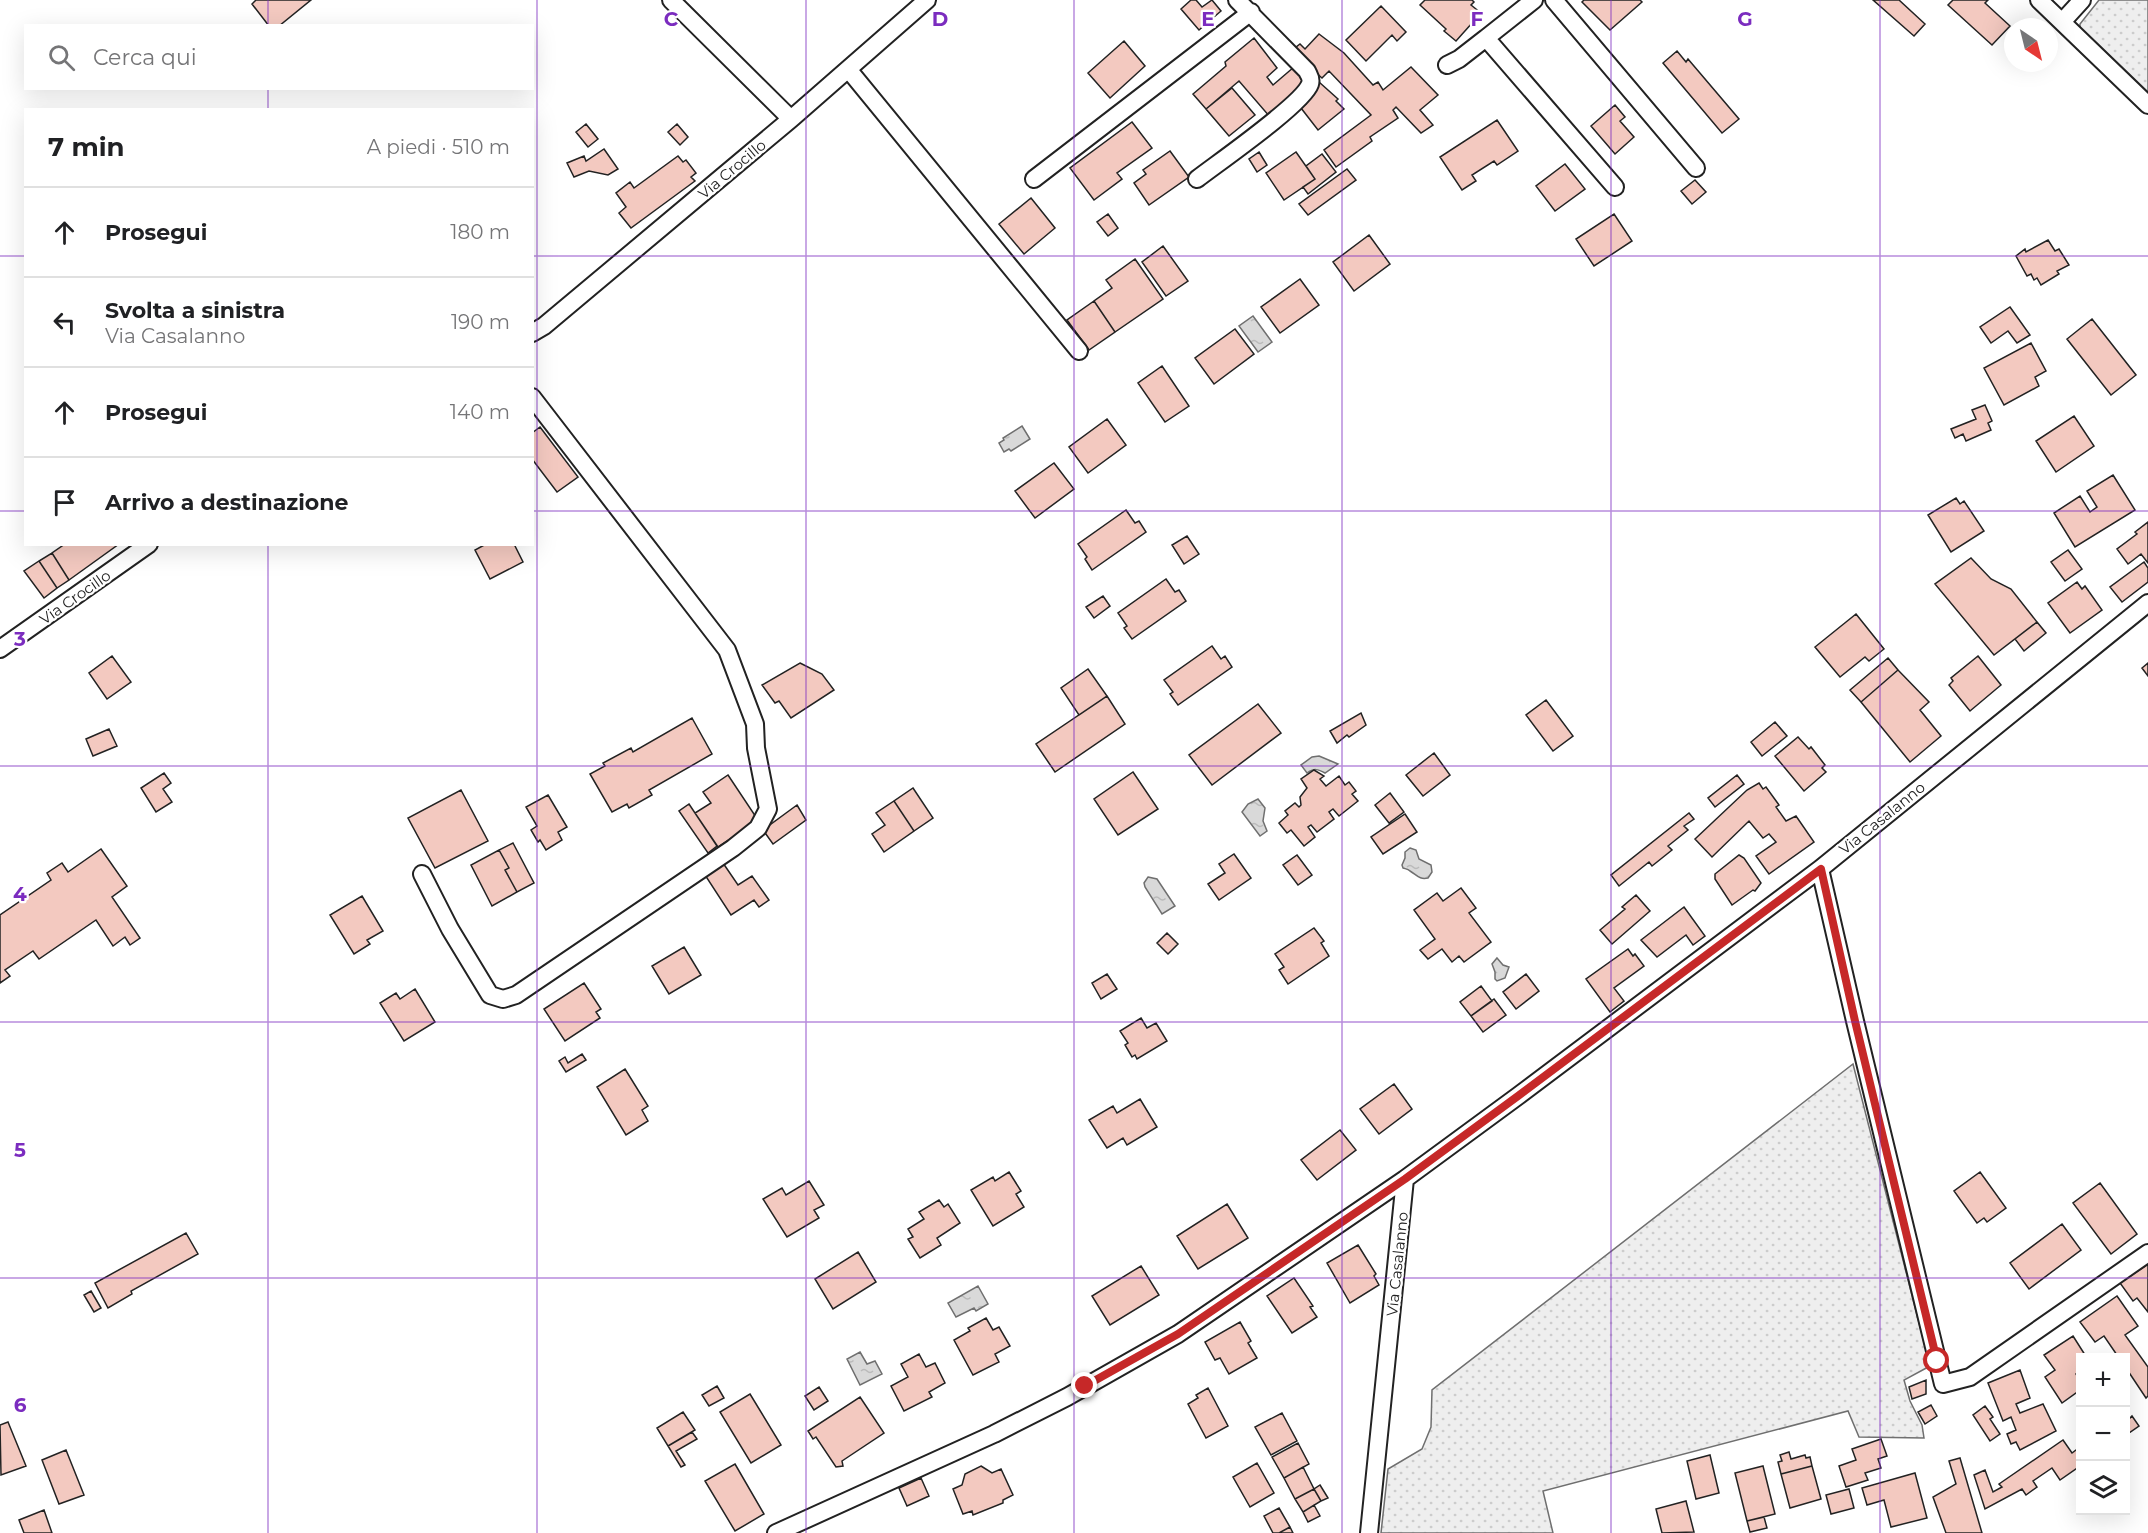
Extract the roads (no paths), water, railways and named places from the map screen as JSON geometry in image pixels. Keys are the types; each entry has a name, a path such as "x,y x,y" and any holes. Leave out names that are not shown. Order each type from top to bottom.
{"street":[{"path":"671,0 791,119"},
{"name":"Via Crocillo","path":"534,332 544,326 791,119 927,0"},
{"path":"1197,179 1294,105 1310,86 1311,79 1307,71 1237,0"},
{"path":"1447,65 1459,59 1534,0"},
{"path":"1554,0 1696,168"},
{"path":"2039,0 2148,105"},
{"path":"2062,22 2082,0"},
{"path":"1034,179 1251,12"},
{"path":"1486,38 1616,187"},
{"path":"848,69 1079,351"},
{"path":"422,874 450,929 490,995 503,999 516,994 733,848 758,828 768,809 756,748 755,724 727,650 534,400"},
{"name":"Via Crocillo","path":"0,649 146,546"},
{"name":"Via Casalanno","path":"1370,1533 1405,1179 1821,869 2148,603"},
{"path":"1821,869 1857,1033 1943,1384 1970,1377 2148,1253"},
{"path":"776,1533 1000,1432 1158,1346 1405,1179"}],"water":[{"path":"1253,316 1272,342 1258,352 1239,326"},
{"path":"1022,426 1030,439 1011,451 1009,449 1004,452 999,443"},
{"path":"1319,756 1338,764 1325,773 1312,770 1307,773 1301,765 1312,757"},
{"path":"1258,799 1265,808 1263,821 1267,831 1260,836 1242,812 1248,804"},
{"path":"1410,848 1416,850 1419,859 1431,865 1432,872 1428,878 1420,878 1403,868 1405,852"},
{"path":"1148,877 1157,879 1175,906 1162,914 1145,887 1144,883"},
{"path":"1497,958 1503,965 1509,967 1505,978 1497,981 1492,964"},
{"path":"978,1286 988,1304 976,1311 974,1308 956,1317 948,1303"},
{"path":"860,1352 867,1364 875,1361 882,1374 860,1385 847,1359"}]}
